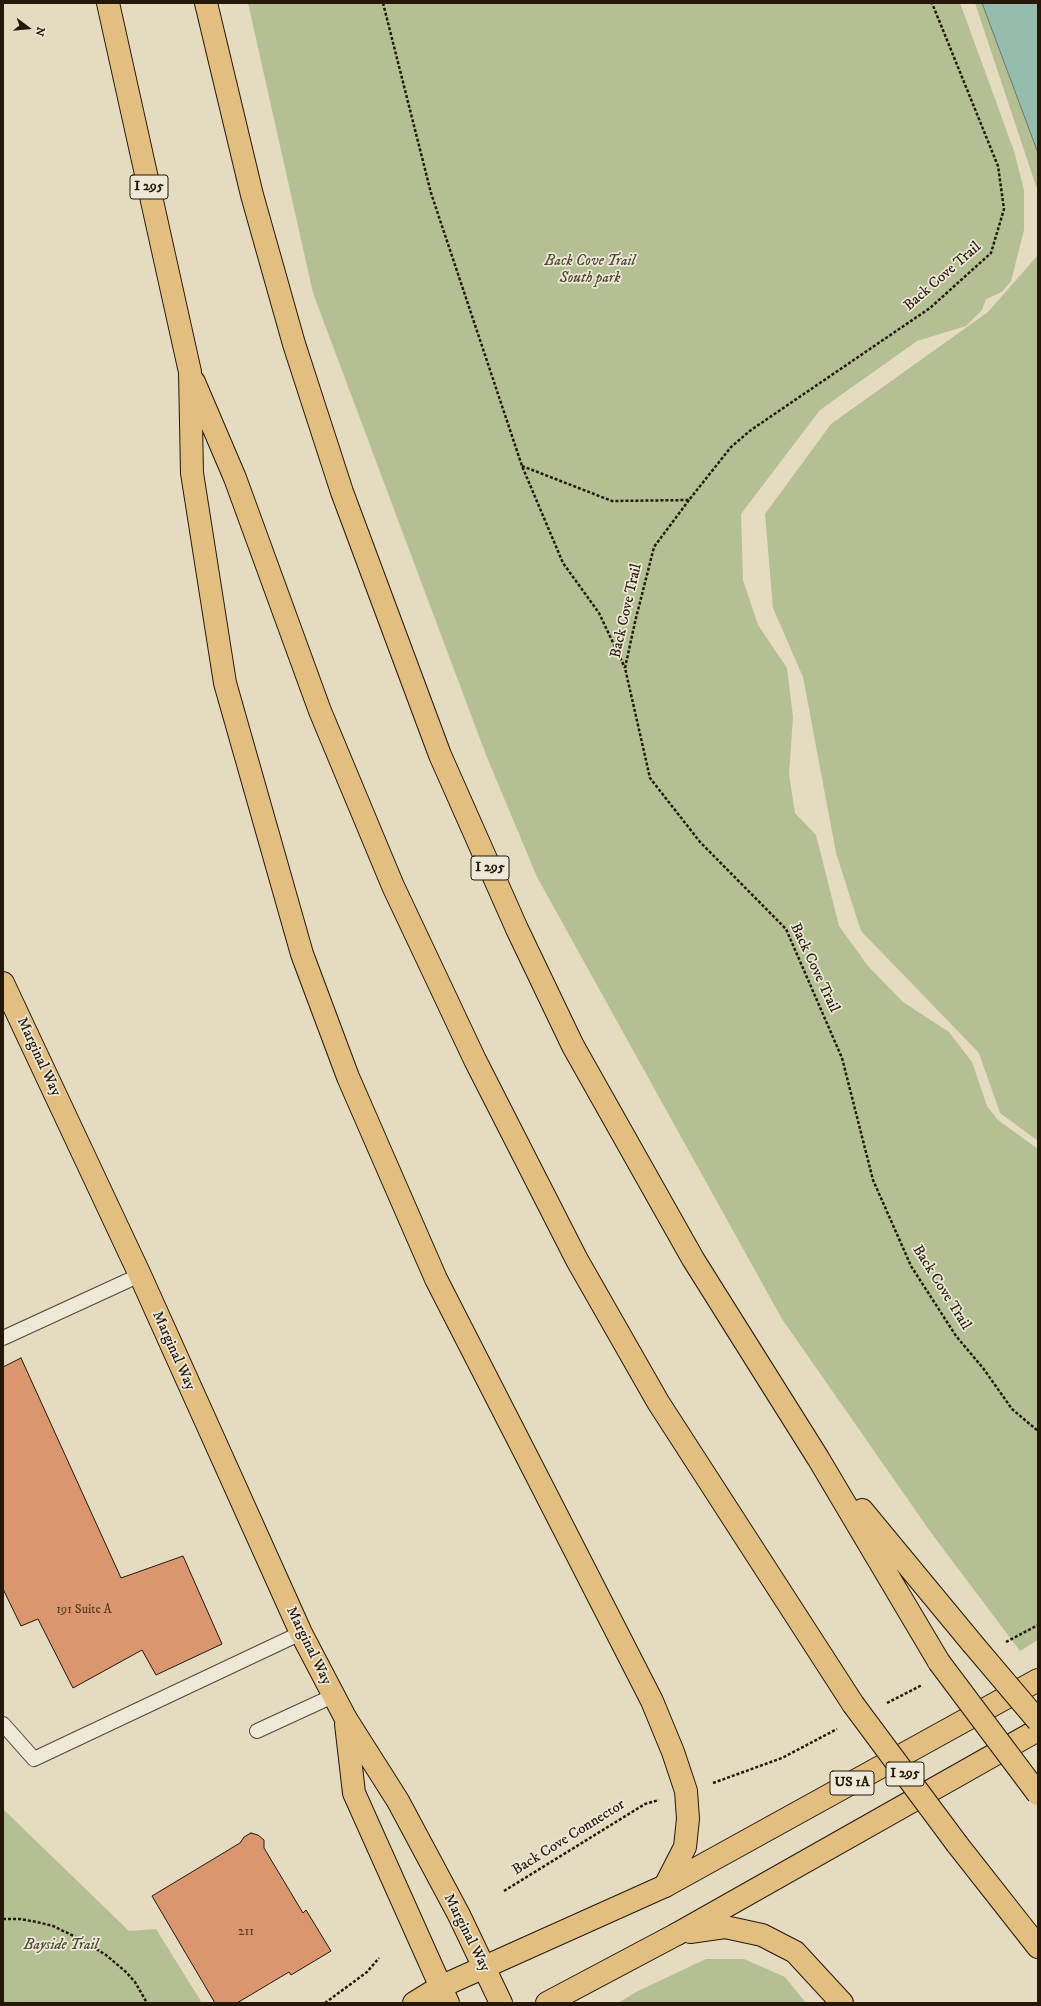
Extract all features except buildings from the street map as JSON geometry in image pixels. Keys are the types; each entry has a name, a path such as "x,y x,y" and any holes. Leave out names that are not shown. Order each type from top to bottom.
{"main road":[{"name":"I 295","path":"108,3 190,372 235,478 320,711 393,886 475,1060 577,1260 658,1402 853,1704 957,1844 1038,1947"},
{"name":"I 295","path":"206,3 252,195 294,344 342,492 440,755 517,929 573,1046 693,1259 818,1458 939,1662 1038,1794"},
{"path":"190,372 192,473 225,683 302,954 348,1077 436,1279 652,1701 672,1752 686,1791 688,1819 685,1847 665,1886"},
{"name":"Marginal Way","path":"3,983 140,1275 301,1633 346,1719 398,1801 459,1915 501,2003"},
{"path":"818,1458 1038,1721"},
{"name":"US 1A","path":"414,2003 444,1995 484,1967 665,1886 1038,1680"},
{"name":"Marginal Way","path":"346,1719 354,1793 444,1995"},
{"path":"547,2003 677,1934 1038,1730"},
{"path":"677,1934 725,1927 762,1935 795,1952 842,2003"}],"lane":[{"path":"3,1338 140,1275"},
{"path":"3,1724 34,1759 301,1633"},
{"path":"257,1731 333,1696"}],"path":[{"path":"383,3 431,193 522,466 563,562 599,613 625,668"},
{"name":"Back Cove Trail","path":"932,3 998,166 1004,209 991,253 930,308 751,430 731,447 654,547 634,622 625,668 650,778 700,842 786,929 842,1058 873,1180 911,1266 956,1336 983,1368 1012,1409 1038,1431"},
{"path":"522,466 612,501 689,500"},
{"name":"Back Cove Connector","path":"504,1891 645,1804"},
{"path":"3,1919 20,1919 37,1922 60,1929 80,1939 106,1955 126,1972 135,1982 147,2003"},
{"path":"325,2003 367,1972 379,1958"}],"green space":[{"name":"Back Cove Trail South park","path":"248,3 960,3 1014,151 1024,190 1024,230 1011,281 1002,292 986,299 982,310 966,326 917,341 820,410 741,514 743,580 758,625 787,668 793,717 789,774 795,813 816,835 839,926 868,966 903,1002 949,1032 972,1062 987,1106 998,1120 1038,1149 1038,1640 1020,1651 932,1534 782,1319 537,877 486,755 313,293"},
{"path":"975,3 1038,3 1038,192"},
{"path":"1038,255 1038,1141 1000,1113 979,1053 861,931 836,853 803,677 773,608 765,514 831,424 988,312"},
{"name":"Bayside Trail","path":"3,1809 129,1931 156,1929 202,2003 3,2003"},
{"path":"706,1959 744,1959 785,1977 806,2003 618,2003 638,1991"}],"shaded area":[{"path":"982,3 1038,3 1038,153"}]}
